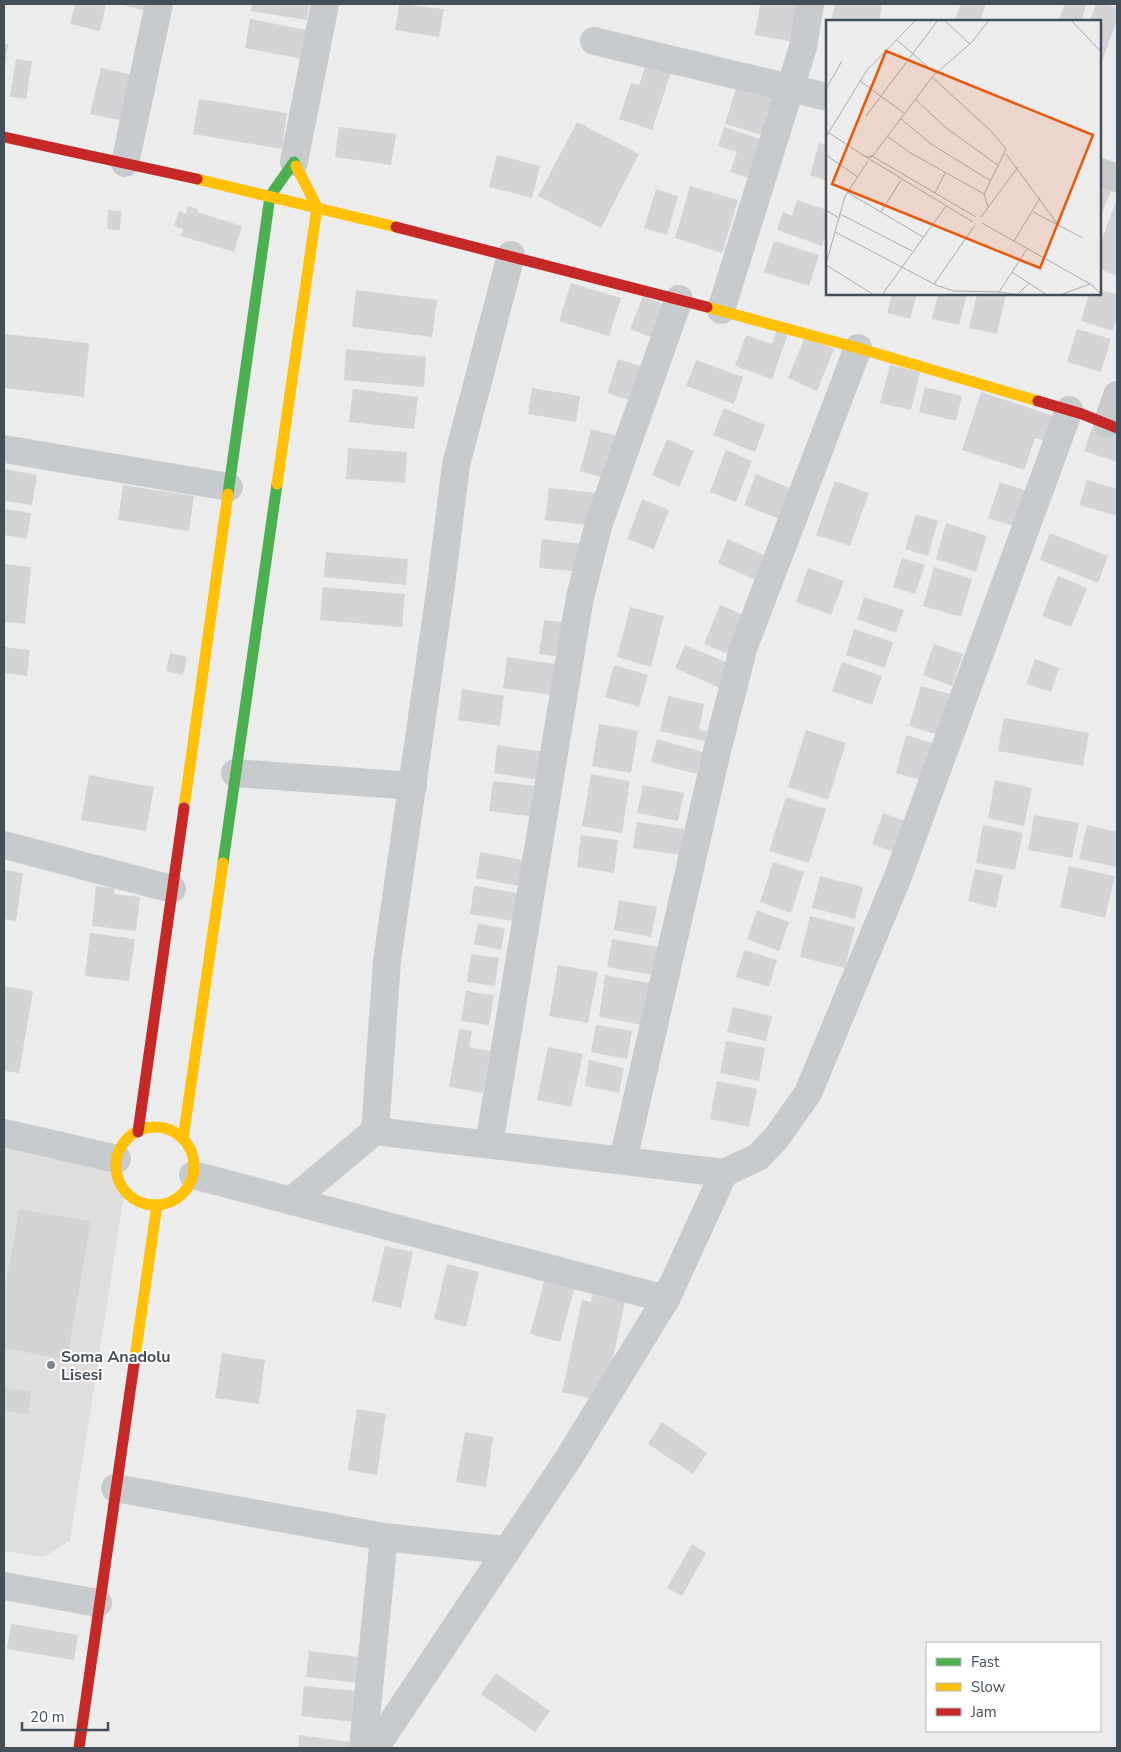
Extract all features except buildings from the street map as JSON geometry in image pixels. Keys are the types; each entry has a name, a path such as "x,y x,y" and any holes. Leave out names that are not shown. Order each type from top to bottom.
{"main road":[{"path":"4,137 270,196 511,255 858,348 1069,410 1112,426"},
{"path":"138,1132 270,196 294,162 317,207 183,1139"},
{"path":"148,1128 160,1128 173,1132 183,1139 190,1150 194,1162 193,1175 188,1187 180,1196 169,1203 156,1205 138,1201 124,1189 118,1177 118,1160 119,1152 126,1141 138,1132 148,1128"},
{"path":"80,1748 98,1603 156,1205"}],"street":[{"path":"125,163 159,4"},
{"path":"294,162 325,4"},
{"path":"721,310 803,47 810,4"},
{"path":"594,41 826,97"},
{"path":"1101,172 1117,178"},
{"path":"375,1131 387,961 413,786 456,466 511,255"},
{"path":"489,1144 580,596 599,523 679,299"},
{"path":"623,1160 716,755 743,649 858,348"},
{"path":"1112,426 1117,395"},
{"path":"291,1200 375,1131 724,1173 758,1157 777,1137 808,1093 897,879 1069,410"},
{"path":"4,450 229,487"},
{"path":"236,773 413,786"},
{"path":"4,846 172,889"},
{"path":"4,1133 118,1160"},
{"path":"374,1748 568,1459 666,1299 724,1173"},
{"path":"193,1175 666,1299"},
{"path":"115,1488 384,1537 506,1550"},
{"path":"363,1748 384,1537"},
{"path":"4,1586 98,1603"}],"shaded area":[{"name":"Soma Anadolu Lisesi","path":"4,1146 121,1173 125,1189 70,1541 43,1557 4,1551"}],"traffic: fast":[{"path":"228,494 270,196 294,162 296,166"},
{"path":"223,863 277,484"}],"traffic: slow":[{"path":"277,484 317,207 296,166"},
{"path":"197,179 396,227"},
{"path":"707,307 858,348 1038,401"},
{"path":"184,808 228,494"},
{"path":"183,1139 223,863"},
{"path":"155,1127 170,1130 182,1139 191,1151 194,1166 191,1181 182,1193 170,1202 155,1205 140,1202 128,1193 119,1181 116,1166 119,1151 128,1139 140,1130 155,1127"},
{"path":"134,1364 157,1205"}],"traffic: jam":[{"path":"4,137 197,179"},
{"path":"396,227 707,307"},
{"path":"1038,401 1082,414 1117,428"},
{"path":"138,1132 184,808"},
{"path":"79,1748 134,1364"}],"place":[{"name":"Soma Anadolu Lisesi","path":"51,1365"}]}
